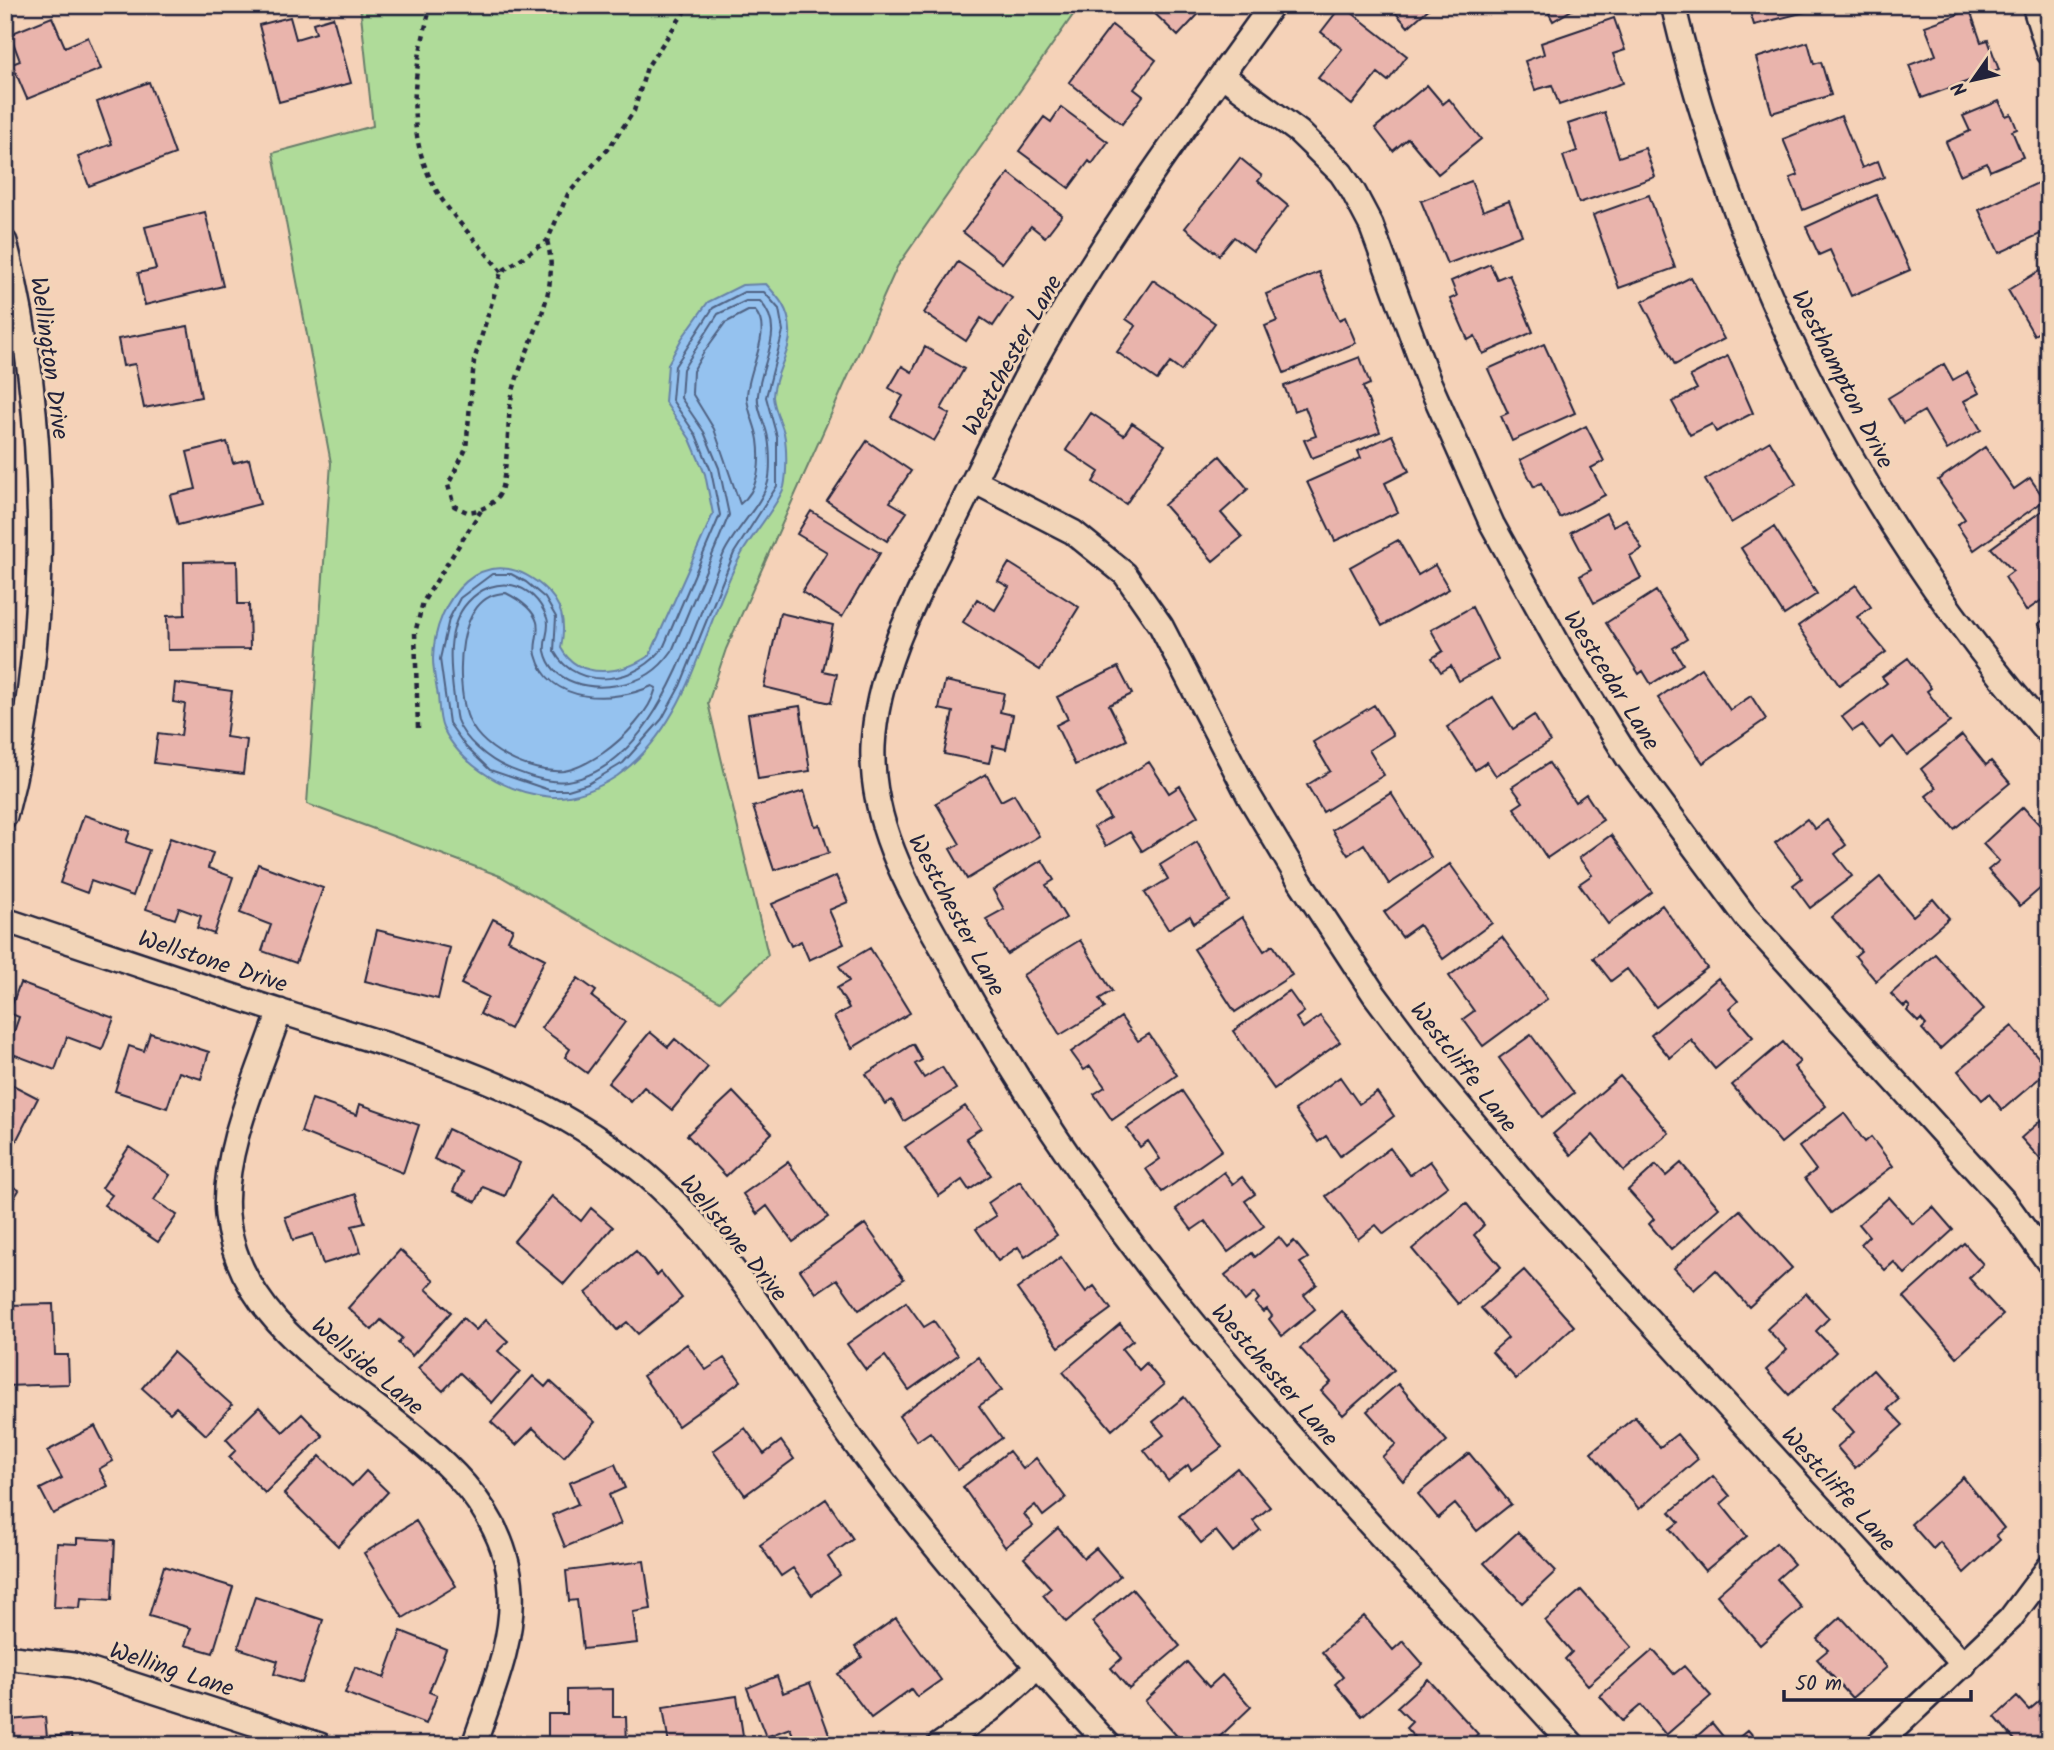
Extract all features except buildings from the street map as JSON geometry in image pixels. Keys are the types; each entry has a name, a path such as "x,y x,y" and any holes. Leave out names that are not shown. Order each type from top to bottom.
{"street":[{"name":"Westchester Lane","path":"1272,5 1166,151 1074,293 1014,398 907,618 886,673 873,748 876,794 889,845 899,869 967,993 1042,1114 1172,1295 1261,1401 1573,1745"},
{"name":"Westhampton Drive","path":"1673,5 1692,79 1724,180 1754,258 1807,374 1856,466 1917,564 1960,625 2049,734"},
{"path":"2034,5 2049,53"},
{"name":"Westcedar Lane","path":"1222,75 1299,132 1341,173 1353,191 1371,225 1428,380 1492,524 1567,660 1628,758 1746,917 2005,1202 2049,1263"},
{"name":"Wellington Drive","path":"5,242 24,328 33,393 38,502 34,624 28,689 5,816"},
{"name":"Westcliffe Lane","path":"974,481 1073,533 1111,560 1131,582 1161,626 1249,796 1291,866 1367,982 1442,1085 1531,1191 1964,1665"},
{"name":"Wellstone Drive","path":"5,920 452,1065 504,1086 573,1122 646,1176 720,1255 888,1488 1038,1667 1109,1745"},
{"name":"Wellside Lane","path":"280,1011 232,1162 227,1214 234,1249 248,1281 282,1327 455,1475 489,1517 506,1555 511,1611 499,1669 474,1745"},
{"path":"1877,1745 2010,1619 2049,1567"},
{"name":"Welling Lane","path":"5,1657 73,1665 320,1745"},
{"path":"939,1745 983,1715 1038,1667"}],"path":[{"path":"430,5 419,51 415,88 413,120 416,142 442,199 501,272"},
{"path":"547,241 551,261 549,281 539,323 512,394 505,439 505,481 493,502 482,509 467,512 454,506 448,485 466,449 474,361 501,272 547,241 568,194 611,145 634,111 647,67 689,5"},
{"path":"418,728 415,634 423,602 482,509"}],"green space":[{"path":"360,5 1080,5 897,267 726,649 708,703 768,955 720,1001 500,876 307,804 331,463 273,153 373,126"}],"water":[{"path":"766,284 785,310 790,330 773,397 785,439 784,487 777,502 741,555 678,703 662,730 642,754 617,776 586,792 561,797 536,795 489,776 462,755 443,728 433,659 442,615 466,582 482,572 501,568 521,573 542,586 555,599 563,622 561,648 569,659 579,666 590,670 615,670 639,662 650,655 713,514 705,474 690,439 665,402 668,364 682,338 708,302 742,285"}]}
